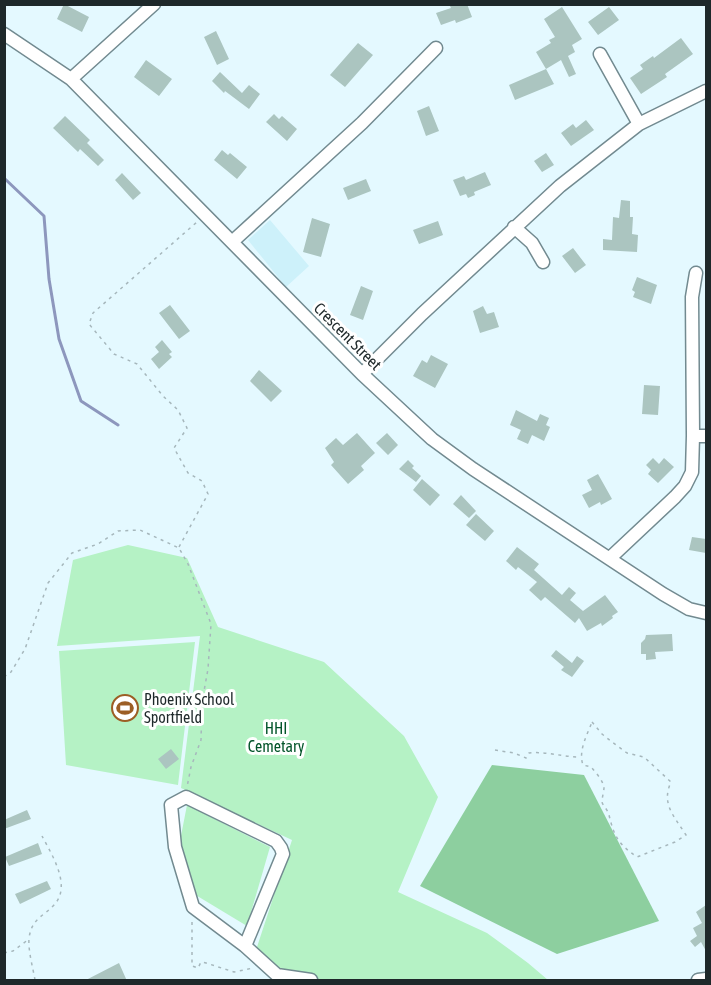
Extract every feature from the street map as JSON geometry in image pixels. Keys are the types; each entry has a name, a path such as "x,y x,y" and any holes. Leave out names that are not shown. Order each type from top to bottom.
{"street":[{"path":"71,79 154,4"},
{"name":"Crescent Street","path":"4,34 71,79 362,374 432,439 680,604 706,614"},
{"path":"232,242 362,123 436,48"},
{"path":"600,54 639,124"},
{"path":"362,374 514,227 560,186 639,124 706,92"},
{"path":"514,227 532,243 543,262"},
{"path":"610,558 685,486 692,472 692,297 696,273"},
{"path":"693,436 706,436"},
{"path":"245,946 283,854 281,848 276,842 186,797 171,805 175,847 193,907 245,946 274,974 311,981"},
{"path":"698,981 706,979"}],"path":[{"path":"179,548 208,494 202,481 188,472 174,447 187,428 178,410 163,396 137,364 114,354 89,324 93,313 205,215"},
{"path":"4,677 11,672 25,649 48,582 72,553 98,544 118,531 140,530 179,548 188,564 211,624 208,669 202,702 201,740 191,767 186,797"},
{"path":"592,722 602,734 627,753 644,757 671,782 666,794 668,807 686,835 643,856 638,857 627,850 610,826 608,813 602,802 604,788 601,780 591,767 583,765 580,757 586,732 592,722"},
{"path":"495,750 514,753 526,759 529,753 543,751 549,754 580,757"},
{"path":"4,953 13,951 29,938 38,918 59,898 61,882 57,865 42,836"},
{"path":"193,907 192,966 198,968 201,962 234,972 255,968 274,974"},
{"path":"29,938 35,981"}],"shaded area":[{"path":"270,220 309,266 286,287 248,240"}],"green space":[{"name":"HHI Cemetary","path":"128,545 187,558 218,627 324,662 404,736 438,797 398,892 487,933 548,980 305,980 277,974 257,947 292,840 181,788 200,636 57,646 73,560"},
{"name":"Phoenix School Sportfield","path":"195,642 178,785 66,765 59,651"},
{"path":"492,765 584,775 659,921 557,954 420,886"},
{"path":"187,805 270,847 247,926 194,894 180,841"}],"building":[{"path":"64,4 89,17 82,32 57,19"},
{"path":"449,4 467,4 472,17 456,23 455,20 441,25 436,13 451,8"},
{"path":"562,7 582,39 572,45 575,52 568,56 576,74 569,77 561,60 546,69 536,52 551,43 549,40 555,37 544,19"},
{"path":"609,7 619,20 598,35 588,22"},
{"path":"216,31 229,59 217,65 204,37"},
{"path":"681,38 693,54 665,74 667,77 641,94 630,78 643,69 640,65 653,56 654,58"},
{"path":"358,43 373,55 345,87 330,75"},
{"path":"146,60 172,79 159,96 134,77"},
{"path":"546,69 554,84 515,100 509,85"},
{"path":"220,72 242,93 249,85 260,94 249,109 225,91 224,93 212,81"},
{"path":"429,106 439,131 426,136 417,111"},
{"path":"274,114 279,119 282,116 297,129 287,141 266,122"},
{"path":"65,116 90,140 87,143 104,160 98,166 80,149 78,152 53,128"},
{"path":"586,120 594,130 571,146 561,133 573,124 576,128"},
{"path":"222,150 228,155 230,153 247,167 237,179 214,160"},
{"path":"546,153 554,165 542,172 534,161"},
{"path":"485,172 491,185 474,192 475,195 468,198 466,194 460,196 453,180 464,176 466,180"},
{"path":"122,173 141,193 133,200 115,180"},
{"path":"366,179 371,191 348,200 343,188"},
{"path":"621,200 630,201 630,217 633,217 632,234 638,235 637,252 603,250 603,239 612,240 613,217 619,218"},
{"path":"312,218 330,224 321,257 303,252"},
{"path":"438,221 443,235 419,244 413,230"},
{"path":"573,248 586,265 575,273 562,256"},
{"path":"637,277 657,285 651,304 633,297 635,292 632,290"},
{"path":"361,286 373,291 363,320 350,315"},
{"path":"170,305 190,331 179,339 159,313"},
{"path":"483,306 487,314 494,312 499,327 480,333 473,311"},
{"path":"162,340 172,352 169,354 172,357 159,369 151,359 159,352 155,347"},
{"path":"431,355 448,364 435,388 413,376 422,360 427,363"},
{"path":"259,370 282,391 271,402 250,381"},
{"path":"644,385 660,386 658,415 642,414"},
{"path":"516,410 537,421 540,414 549,418 546,425 550,427 544,441 532,435 528,444 517,439 521,430 510,425"},
{"path":"357,433 375,453 361,466 364,470 348,484 331,465 334,462 325,448 336,438 343,445"},
{"path":"387,433 398,445 388,455 376,443"},
{"path":"653,458 659,464 664,458 674,467 658,483 648,474 651,470 646,465"},
{"path":"408,460 414,466 412,468 421,476 416,482 399,469"},
{"path":"598,474 612,499 589,508 582,495 592,490 587,480"},
{"path":"422,479 440,495 430,506 413,490"},
{"path":"461,495 476,511 469,518 453,504"},
{"path":"476,514 494,531 485,541 466,525"},
{"path":"692,537 706,539 706,553 689,550"},
{"path":"517,547 539,564 534,570 562,595 569,587 576,593 570,600 583,611 605,595 618,612 602,626 601,623 587,631 579,618 575,623 545,597 541,601 529,590 537,582 518,567 516,570 506,561"},
{"path":"672,634 673,651 655,652 656,659 646,660 646,654 641,654 641,643 646,635"},
{"path":"556,650 572,663 577,656 584,661 572,677 561,670 564,667 551,656"},
{"path":"171,749 179,759 166,769 158,759"},
{"path":"27,810 31,819 4,829 4,820"},
{"path":"38,843 42,854 9,866 5,857"},
{"path":"47,881 51,889 20,904 15,894"},
{"path":"706,905 706,951 701,942 695,947 690,941 697,936 693,928 702,923 696,912"},
{"path":"119,963 127,981 84,981"}],"waterway":[{"path":"4,178 44,216 49,279 59,339 81,401 118,425"}],"place":[{"name":"Phoenix School Sportfield","path":"125,708"}]}
